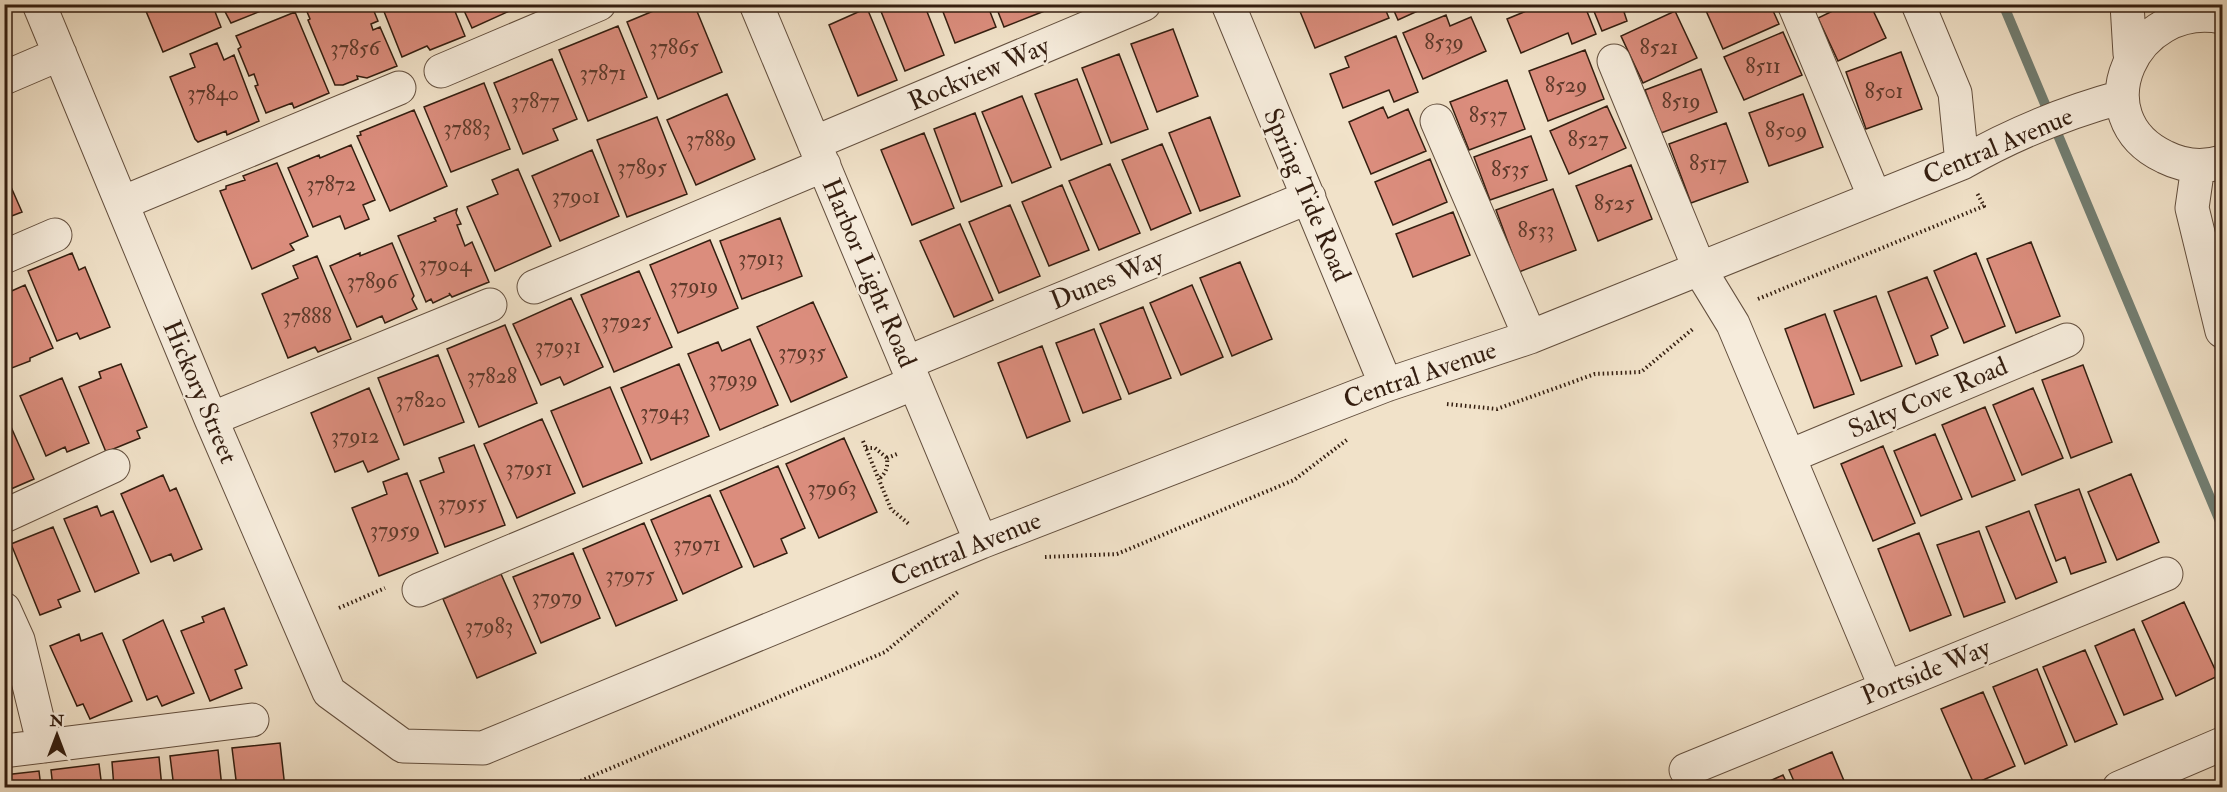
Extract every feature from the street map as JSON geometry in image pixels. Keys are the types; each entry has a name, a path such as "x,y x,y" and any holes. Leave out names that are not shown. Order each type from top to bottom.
{"street":[{"name":"Hickory Street","path":"39,4 211,419 329,692 403,746"},
{"path":"441,71 598,4"},
{"name":"Harbor Light Road","path":"756,4 981,542"},
{"name":"Rockview Way","path":"534,287 1144,4"},
{"name":"Spring Tide Road","path":"1228,4 1386,385"},
{"path":"1794,4 1875,198"},
{"path":"1918,4 1955,93 1969,176"},
{"path":"2127,4 2130,54"},
{"path":"2210,12 2189,13 2164,20 2143,35 2130,54 2123,75 2108,100 2127,119 2139,138 2156,153 2176,163 2210,164 2192,208 2223,331"},
{"path":"4,78 60,54"},
{"path":"1614,62 1700,270 1733,324 1886,688"},
{"path":"122,203 399,88"},
{"name":"Central Avenue","path":"403,746 483,748 981,542 1386,385 1530,337 1875,198 1969,176 1995,144 2108,100"},
{"name":"Central Avenue","path":"1437,121 1530,337"},
{"name":"Dunes Way","path":"419,590 1309,197"},
{"path":"4,256 55,235"},
{"path":"211,419 490,305"},
{"name":"Salty Cove Road","path":"1790,456 2067,340"},
{"path":"4,516 113,466"},
{"name":"Portside Way","path":"1686,770 2166,574"},
{"path":"4,609 18,640 44,747"},
{"path":"4,752 252,720"},
{"path":"2119,788 2223,744"}],"path":[{"path":"1754,300 1984,206 1969,176"},
{"path":"1438,403 1497,409 1595,374 1641,372 1701,322"},
{"path":"1035,558 1117,554 1294,480 1351,437"},
{"path":"862,440 891,509 910,525"},
{"path":"866,448 875,448 887,458 888,466 879,479"},
{"path":"887,458 897,454"},
{"path":"564,788 885,652 958,592"}],"building":[{"path":"143,4 212,4 221,27 163,52"},
{"path":"221,4 270,4 271,7 231,23"},
{"path":"312,4 371,4 378,21 371,24 373,30 380,27 397,66 367,78 357,76 358,79 343,85 335,85 308,20 310,19 305,7"},
{"path":"381,4 452,4 465,36 430,50 427,46 402,57"},
{"path":"461,4 525,4 472,28"},
{"path":"670,4 694,4 722,72 658,99 627,22"},
{"path":"878,4 924,4 944,55 905,71"},
{"path":"940,4 987,4 996,27 955,43"},
{"path":"995,4 1044,4 1047,10 1004,27"},
{"path":"1310,4 1383,4 1389,18 1315,48 1299,9"},
{"path":"1391,4 1433,4 1398,20"},
{"path":"1535,4 1584,4 1596,34 1572,44 1568,33 1521,53 1507,19 1536,7"},
{"path":"1591,4 1642,4 1624,12 1627,21 1602,31"},
{"path":"1703,4 1770,4 1779,24 1723,49"},
{"path":"1847,4 1870,4 1886,38 1838,61 1818,18"},
{"path":"867,8 897,80 858,96 829,25"},
{"path":"1675,11 1697,58 1643,83 1621,36"},
{"path":"295,12 329,93 294,108 292,103 266,113 255,86 258,85 254,74 249,76 238,49 241,47 236,36"},
{"path":"1446,15 1450,26 1471,17 1486,51 1423,79 1403,33"},
{"path":"618,26 647,97 588,121 559,50"},
{"path":"1173,29 1198,96 1157,112 1131,44"},
{"path":"1783,32 1802,75 1744,100 1724,57"},
{"path":"1396,36 1418,92 1394,102 1389,90 1343,108 1330,74 1349,67 1345,57"},
{"path":"217,43 224,60 234,55 259,121 227,135 226,131 198,142 170,77 195,67 190,54"},
{"path":"1585,50 1604,99 1548,121 1529,71"},
{"path":"1901,52 1922,109 1866,129 1846,72"},
{"path":"1119,54 1148,129 1111,143 1082,68"},
{"path":"552,59 577,119 553,129 558,140 523,154 494,83"},
{"path":"1701,69 1717,112 1661,133 1645,90"},
{"path":"1077,79 1102,144 1061,160 1035,94"},
{"path":"1507,80 1525,129 1469,150 1450,102"},
{"path":"484,83 510,149 451,172 424,107"},
{"path":"727,94 755,159 696,185 667,120"},
{"path":"1803,94 1823,147 1769,166 1749,113"},
{"path":"1022,96 1051,167 1012,183 982,112"},
{"path":"1607,106 1626,148 1569,174 1550,131"},
{"path":"1383,107 1388,118 1408,109 1426,151 1371,174 1349,122"},
{"path":"414,110 447,186 390,211 357,136 361,135 360,132"},
{"path":"975,113 1002,186 961,202 934,129"},
{"path":"657,117 687,194 627,217 597,140"},
{"path":"1210,117 1240,196 1200,211 1169,133"},
{"path":"1726,123 1748,182 1691,203 1669,144"},
{"path":"924,133 954,208 912,225 881,150"},
{"path":"1531,136 1547,180 1490,200 1474,157"},
{"path":"1162,144 1191,213 1151,230 1122,160"},
{"path":"351,145 375,200 363,205 369,219 345,229 340,216 313,227 288,168"},
{"path":"592,150 619,216 560,241 532,176"},
{"path":"1430,159 1447,202 1393,225 1375,182"},
{"path":"277,163 308,236 290,244 294,250 252,269 220,191 226,189 226,186 245,180 243,176"},
{"path":"1110,164 1140,233 1099,250 1069,181"},
{"path":"1631,165 1652,219 1598,241 1576,186"},
{"path":"518,169 551,246 495,271 467,207 498,194 492,180"},
{"path":"4,171 22,212 4,219"},
{"path":"1062,185 1089,250 1049,266 1022,202"},
{"path":"1553,189 1576,250 1519,272 1496,210"},
{"path":"1010,205 1040,276 999,293 969,222"},
{"path":"457,209 456,213 461,224 457,225 465,246 472,242 489,282 452,297 449,293 450,295 433,303 431,299 426,302 398,236 436,221 434,218"},
{"path":"1453,212 1470,255 1413,277 1396,234"},
{"path":"780,218 802,276 742,299 720,241"},
{"path":"960,224 993,300 954,317 920,241"},
{"path":"710,240 738,308 678,333 650,265"},
{"path":"2031,242 2060,316 2016,333 1987,259"},
{"path":"392,243 417,309 385,323 382,316 357,327 330,266"},
{"path":"72,253 79,270 85,267 110,327 80,339 77,333 57,341 28,271"},
{"path":"1976,253 2005,326 1964,343 1934,271"},
{"path":"317,256 351,339 318,352 315,347 288,358 262,294 298,278 293,266"},
{"path":"1240,262 1272,339 1232,356 1200,278"},
{"path":"639,271 672,347 614,372 581,295"},
{"path":"1927,277 1948,328 1931,336 1938,355 1916,364 1888,292"},
{"path":"25,285 53,348 30,358 30,361 4,371 4,290 7,293"},
{"path":"1192,285 1223,357 1181,375 1150,303"},
{"path":"1876,296 1902,366 1861,381 1834,311"},
{"path":"571,298 603,367 564,385 560,377 541,385 513,324"},
{"path":"813,302 847,377 791,402 757,327"},
{"path":"1143,307 1171,378 1129,394 1100,324"},
{"path":"1825,314 1854,394 1814,408 1785,329"},
{"path":"505,325 537,403 479,427 447,349"},
{"path":"1094,329 1121,399 1083,413 1056,343"},
{"path":"750,339 778,405 720,430 688,354 718,342 722,351"},
{"path":"1042,346 1070,421 1027,438 998,363"},
{"path":"438,355 464,422 404,445 378,378"},
{"path":"121,364 147,427 137,431 140,438 106,452 79,387 101,378 99,372"},
{"path":"679,364 709,436 651,460 621,388"},
{"path":"2083,365 2112,442 2071,458 2042,380"},
{"path":"62,378 89,443 67,452 65,447 46,456 20,396"},
{"path":"610,387 642,463 583,487 551,411"},
{"path":"369,388 399,459 368,472 363,461 335,472 311,413"},
{"path":"2033,388 2063,458 2022,475 1993,405"},
{"path":"1985,407 2015,480 1972,497 1942,425"},
{"path":"4,411 34,479 4,492"},
{"path":"542,419 575,493 517,518 484,444"},
{"path":"1935,434 1962,499 1921,516 1894,451"},
{"path":"844,438 877,512 819,538 786,464"},
{"path":"474,445 505,525 445,547 420,481 444,472 439,458"},
{"path":"1883,446 1915,523 1873,541 1841,464"},
{"path":"778,466 805,528 781,539 787,553 754,567 720,491"},
{"path":"407,473 438,553 379,576 352,508 387,494 383,482"},
{"path":"2131,474 2159,542 2117,560 2088,492"},
{"path":"163,475 170,491 176,488 202,549 174,561 171,554 151,562 121,494"},
{"path":"2079,489 2106,562 2071,574 2065,557 2056,561 2035,505"},
{"path":"710,495 742,567 683,594 651,520"},
{"path":"97,506 101,516 113,511 139,573 95,592 64,519"},
{"path":"2029,511 2057,582 2016,599 1986,527"},
{"path":"644,523 677,600 616,626 583,549"},
{"path":"53,527 80,591 58,600 61,607 40,615 11,544"},
{"path":"1979,531 2005,602 1964,617 1937,545"},
{"path":"1919,533 1951,615 1910,631 1878,549"},
{"path":"573,553 600,618 541,643 513,577"},
{"path":"501,574 536,653 477,678 443,599"},
{"path":"2184,602 2218,676 2176,696 2142,621"},
{"path":"224,608 247,665 235,670 242,688 210,701 181,631 204,622 202,617"},
{"path":"163,620 194,693 162,706 157,696 147,700 123,640"},
{"path":"2134,629 2163,699 2124,715 2095,646"},
{"path":"102,633 132,701 90,719 83,704 77,706 50,646 79,634 81,641"},
{"path":"2085,650 2117,724 2075,742 2043,667"},
{"path":"2037,669 2067,745 2025,764 1993,687"},
{"path":"1983,692 2015,766 1974,784 1941,709"},
{"path":"280,743 285,788 237,788 232,748"},
{"path":"218,750 222,788 174,788 170,756"},
{"path":"1832,752 1847,788 1797,788 1789,770"},
{"path":"159,757 162,788 114,788 112,762"},
{"path":"99,764 102,788 53,788 51,770"},
{"path":"39,771 41,788 4,788 4,775"},
{"path":"1783,775 1789,788 1754,788"}],"waterway":[{"path":"2003,4 2222,526"}]}
